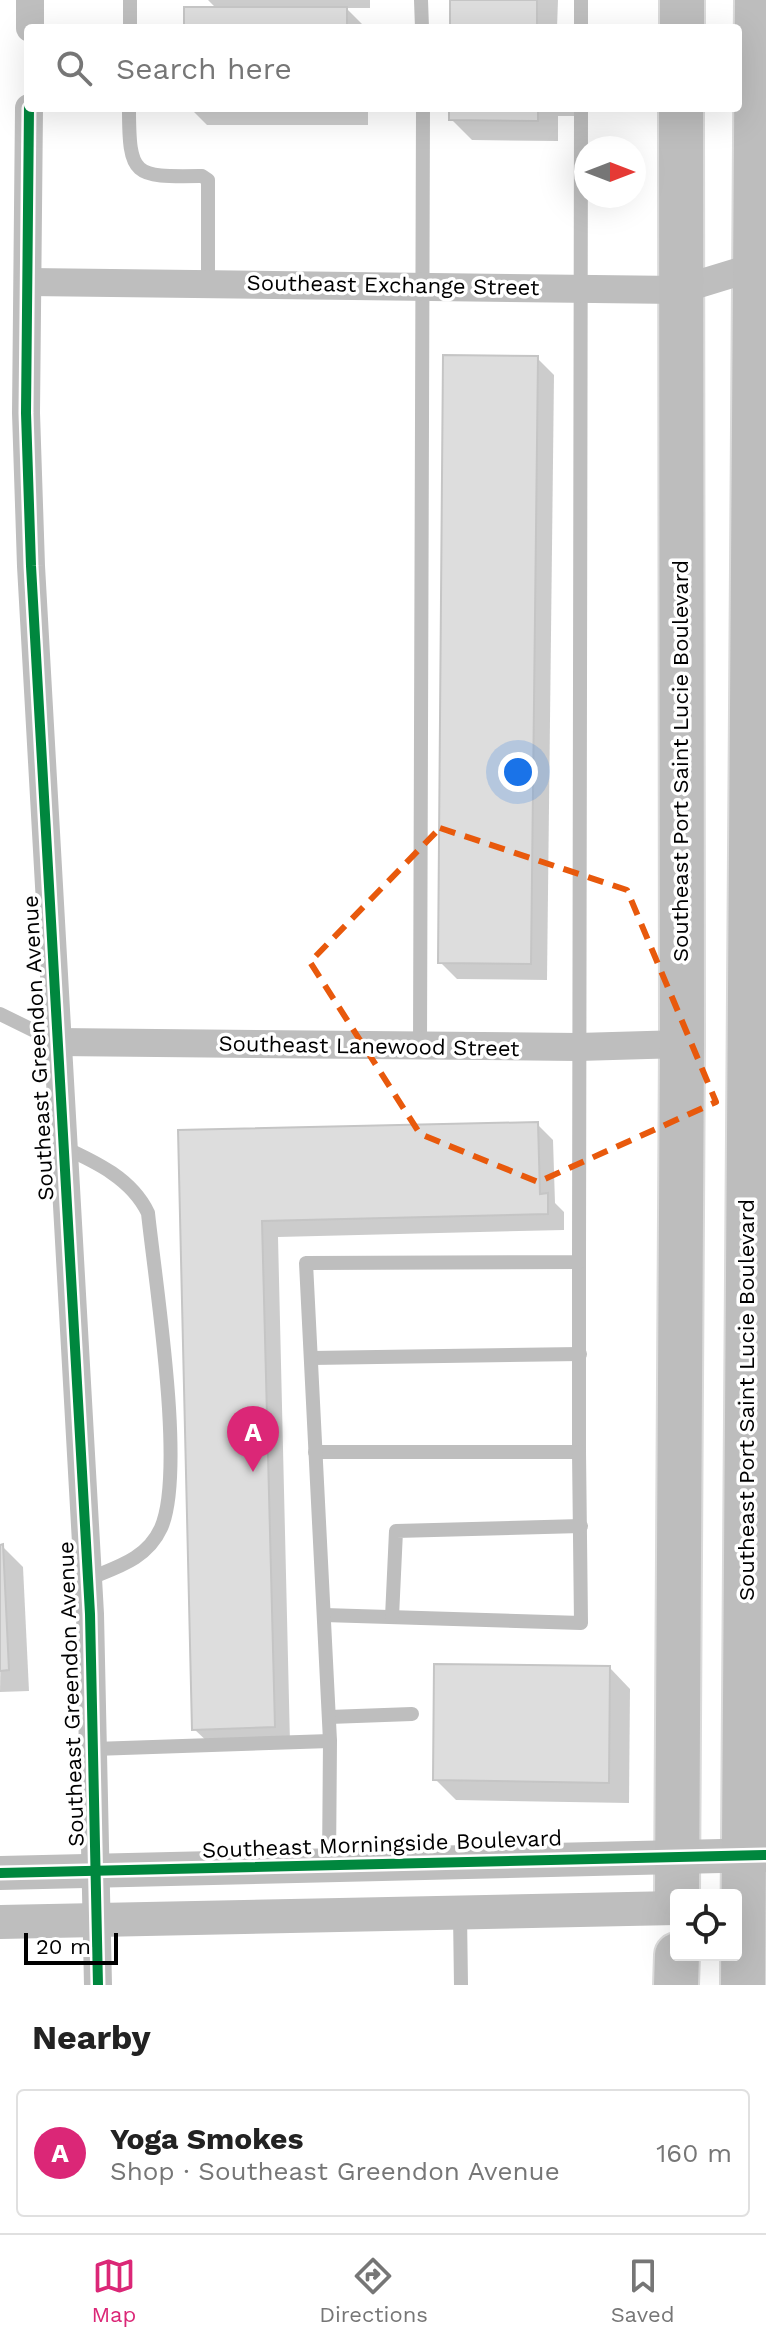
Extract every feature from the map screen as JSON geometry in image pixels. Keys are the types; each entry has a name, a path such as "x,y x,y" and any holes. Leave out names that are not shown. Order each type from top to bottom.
{"main road":[{"path":"682,0 682,24"},
{"name":"Southeast Port Saint Lucie Boulevard","path":"743,1985 755,1855 760,266 757,0"},
{"name":"Southeast Port Saint Lucie Boulevard","path":"677,1876 682,1044 681,112"},
{"path":"676,1985 677,1961"}],"street":[{"path":"30,0 30,24"},
{"name":"Southeast Greendon Avenue","path":"29,112 26,413 31,551 88,1579 99,1922 98,1985"},
{"name":"Southeast Exchange Street","path":"29,282 424,284 679,290 760,266"},
{"name":"Southeast Lanewood Street","path":"57,1042 578,1047 682,1044"},
{"name":"Southeast Morningside Boulevard","path":"0,1873 329,1865 677,1876 755,1855"},
{"path":"0,1922 670,1908"}],"lane":[{"path":"130,0 130,24"},
{"path":"421,0 422,24"},
{"path":"581,0 581,24"},
{"path":"129,112 129,153 134,163 159,176 202,176 208,180 208,283"},
{"path":"420,1046 423,112"},
{"path":"324,1615 581,1623 578,1047 581,112"},
{"path":"0,1014 57,1042"},
{"path":"63,1147 94,1161 130,1187 148,1213 169,1421 168,1490 162,1527 133,1562 88,1579"},
{"path":"329,1865 330,1741 306,1263 579,1262"},
{"path":"311,1358 580,1354"},
{"path":"315,1452 579,1452"},
{"path":"392,1617 396,1531 581,1526"},
{"path":"329,1717 412,1714"},
{"path":"94,1749 330,1741"},
{"path":"460,1914 461,1985"}],"highlighted area":[{"path":"440,828 627,890 716,1102 538,1182 420,1134 310,962"}],"building":[{"path":"450,0 537,0 537,24 450,24"},
{"path":"184,7 347,7 347,24 184,24"},
{"path":"449,112 538,112 538,121 449,120"},
{"path":"443,355 538,356 531,964 438,963"},
{"path":"538,1122 540,1194 548,1193 548,1214 262,1221 275,1727 192,1730 178,1130"},
{"path":"3,1544 9,1670 0,1671 0,1545"},
{"path":"434,1664 610,1666 609,1783 433,1780"}],"cycle path":[{"path":"29,112 26,413 31,566 90,1614 98,1985"},
{"path":"0,1873 766,1855"}],"place":[{"name":"Yoga Smokes","path":"253,1472"}]}
